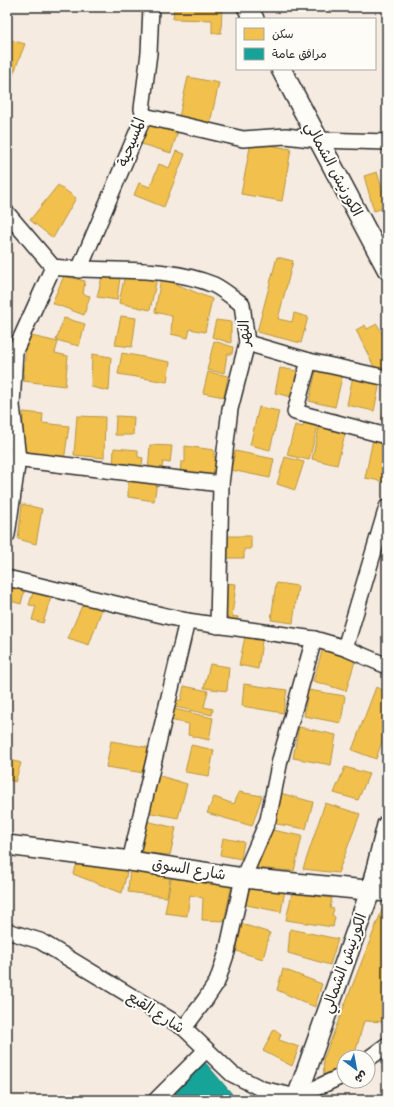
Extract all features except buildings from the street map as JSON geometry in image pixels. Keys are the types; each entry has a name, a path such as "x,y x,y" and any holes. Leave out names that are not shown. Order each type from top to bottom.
{"street":[{"name":"المسيحية","path":"79,270 144,116 142,110 149,53 151,7"},
{"path":"247,7 253,18"},
{"name":"الكورنيش الشمالي","path":"282,70 387,269"},
{"path":"144,116 243,139 286,136 320,140 387,142"},
{"path":"7,213 53,267 15,351 12,405 12,458 7,535"},
{"name":"النهر","path":"53,267 79,270 123,270 186,276 215,286 242,304 247,343 230,408 221,484 218,626"},
{"path":"247,343 309,361 387,378"},
{"path":"309,361 295,412 387,436"},
{"path":"12,458 221,484"},
{"path":"345,648 387,507"},
{"path":"7,578 187,621 314,639 345,648 387,666"},
{"path":"130,860 187,621"},
{"path":"184,1028 217,982 227,952 243,878 268,820 280,760 314,639"},
{"name":"الكورنيش الشمالي","path":"298,1098 379,891 387,825"},
{"name":"شارع السوق","path":"7,845 130,860 243,878 379,891"},
{"name":"شارع القبع","path":"7,931 40,940 184,1028 232,1074 262,1089 298,1098"},
{"path":"376,1053 387,1045"},
{"path":"156,1100 206,1050"},
{"path":"298,1098 336,1079"}]}
